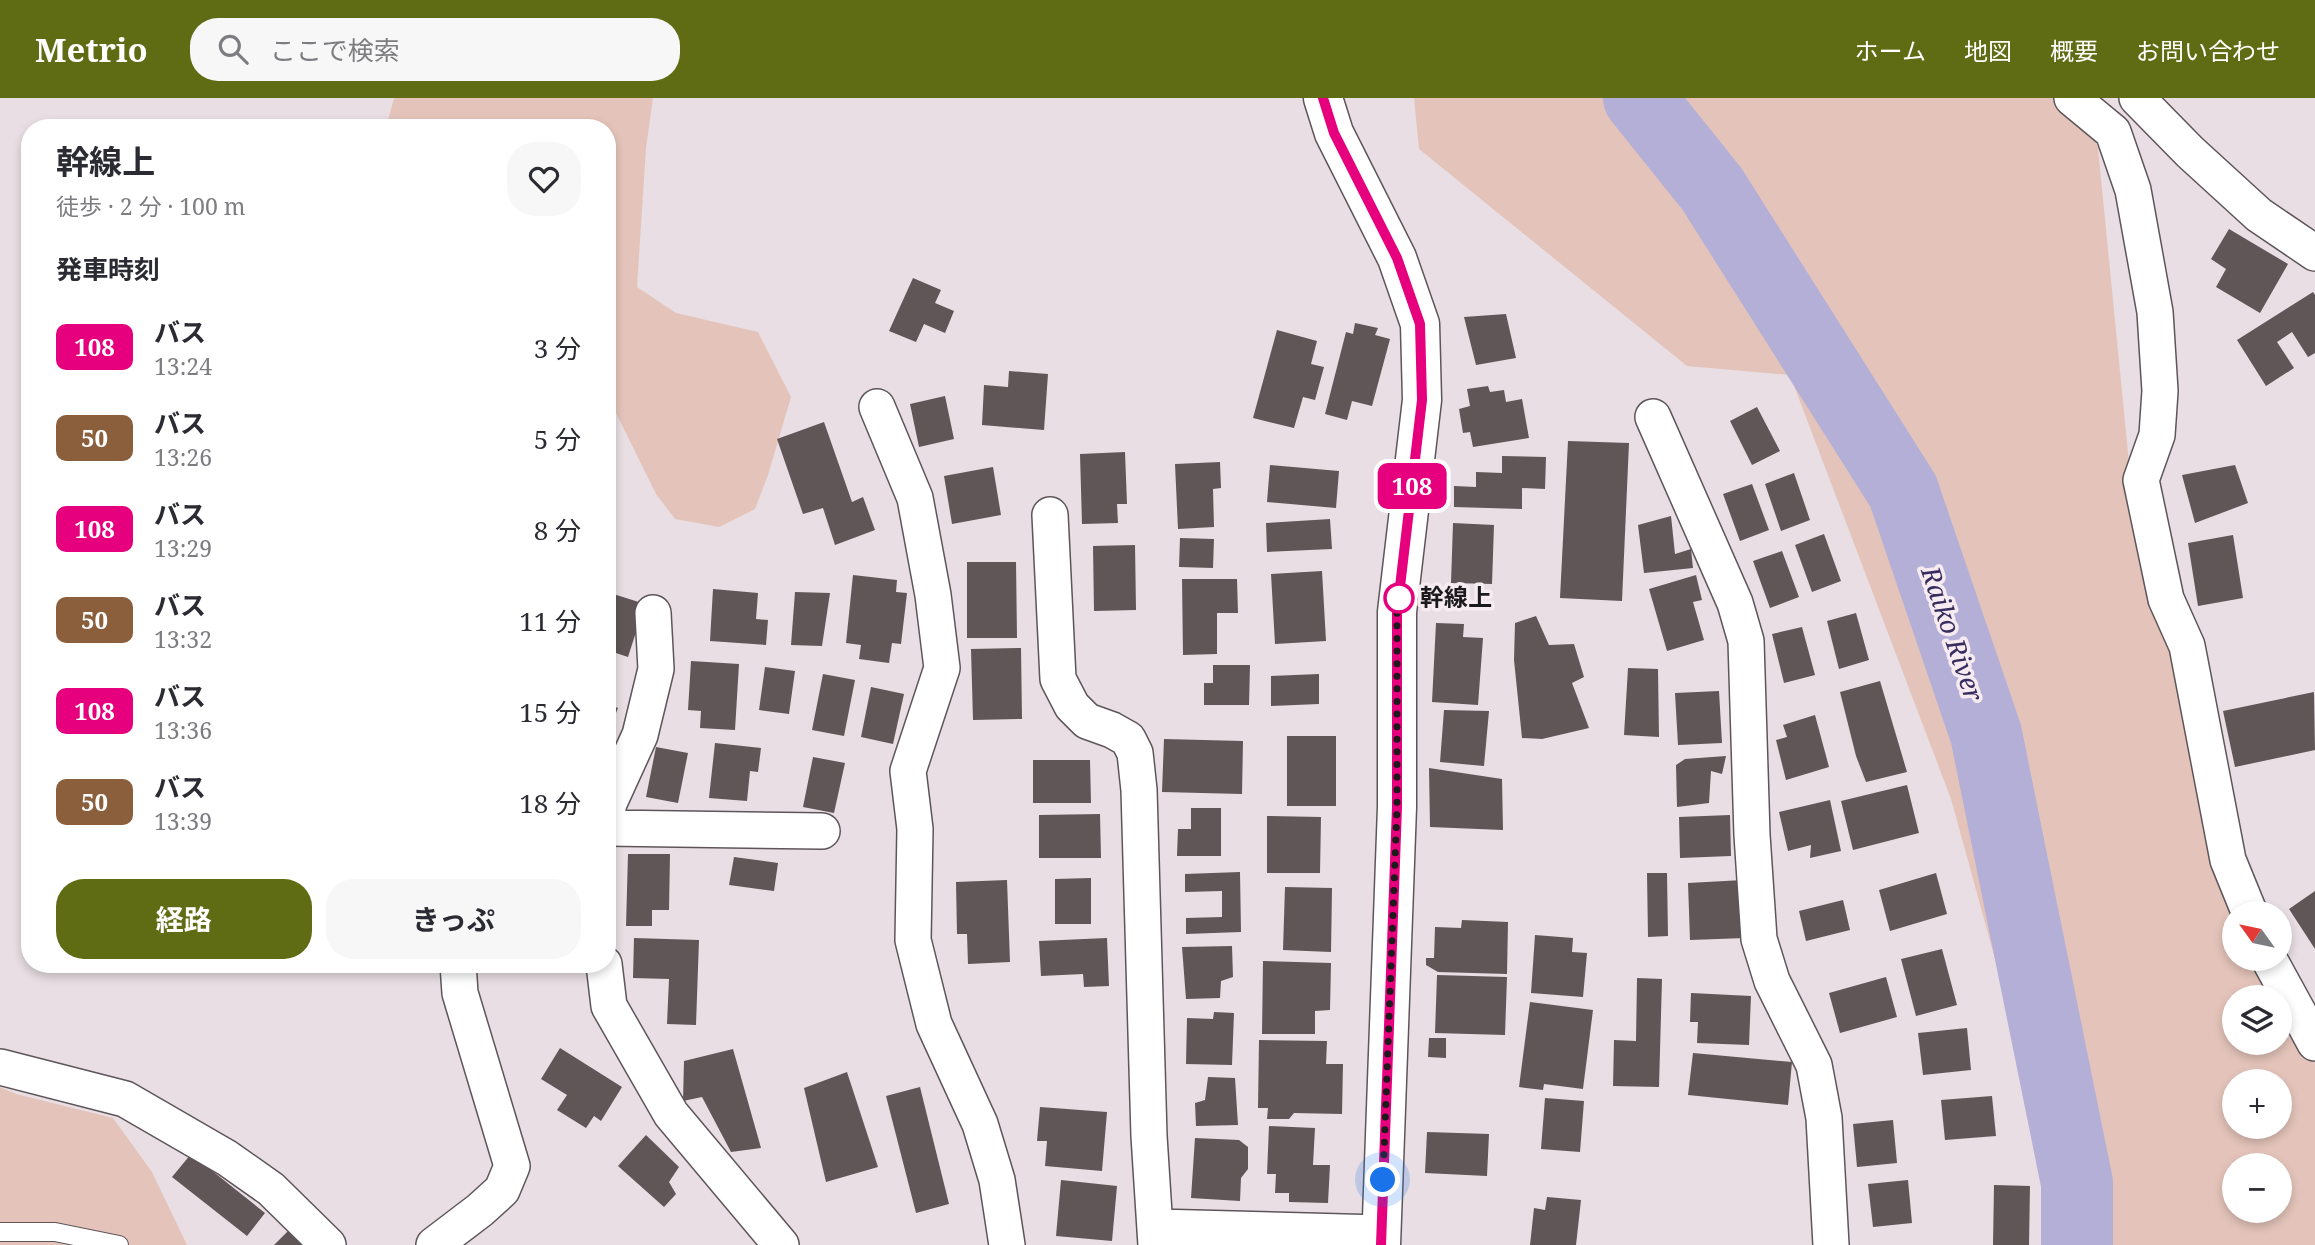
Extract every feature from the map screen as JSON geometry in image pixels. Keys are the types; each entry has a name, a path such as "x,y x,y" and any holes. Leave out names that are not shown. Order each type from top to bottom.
{"main road":[{"path":"1323,98 1334,133 1397,258 1420,324 1422,400 1397,612 1397,807 1381,1239"}],"street":[{"path":"2072,98 2113,132 2133,190 2155,312 2160,391 2157,435 2141,480 2166,599 2187,646 2228,860 2245,901"},
{"path":"2137,98 2190,152 2259,215 2315,253"},
{"path":"877,407 915,498 933,595 942,668 908,771 915,829 913,940 934,1024 980,1124 997,1180 1007,1245"},
{"path":"1653,417 1735,603 1746,641 1752,835 1759,939 1772,981 1814,1065 1824,1118 1831,1245"},
{"path":"1050,515 1058,680 1072,706 1087,721 1128,738 1135,752 1139,790 1149,1136 1156,1236 1381,1239"},
{"path":"616,788 640,735 656,668 653,613"},
{"path":"616,828 821,831"},
{"path":"2276,971 2315,1043"},
{"path":"434,1245 502,1190 512,1166 460,993 459,973"},
{"path":"605,973 609,1006 671,1114 780,1245"},
{"path":"0,1067 125,1099 228,1158 271,1189 328,1245"}],"lane":[{"path":"0,1232 55,1232 119,1245"}],"shaded area":[{"path":"394,98 653,98 646,148 637,287 676,313 758,332 791,397 755,509 719,527 675,519 656,494 616,413 616,119 388,119"},
{"path":"1414,98 2080,98 2098,148 2136,534 2239,901 2222,901 2222,971 2258,971 2262,985 2222,985 2222,1055 2292,1055 2292,1041 2315,1063 2315,1245 2058,1245 2060,1195 1951,799 1790,375 1687,366 1419,149"},
{"path":"0,1087 16,1094 113,1118 152,1172 187,1245 0,1245"}],"building":[{"path":"2229,229 2288,264 2260,313 2216,287 2226,269 2211,259"},
{"path":"913,278 941,290 935,303 954,311 945,333 924,324 916,342 889,331"},
{"path":"2313,292 2315,353 2308,357 2292,332 2277,342 2294,368 2266,386 2237,340"},
{"path":"1506,314 1516,358 1476,365 1464,317"},
{"path":"1355,323 1378,328 1375,335 1390,339 1372,406 1352,401 1347,420 1325,414 1346,332 1353,334"},
{"path":"1277,330 1317,341 1311,364 1324,367 1315,400 1303,397 1294,428 1253,418"},
{"path":"1009,371 1048,374 1044,430 982,425 984,385 1008,387"},
{"path":"1488,386 1490,392 1504,390 1506,402 1522,399 1529,438 1473,447 1470,432 1463,433 1459,409 1470,406 1467,389"},
{"path":"945,396 954,439 919,447 910,404"},
{"path":"1757,407 1780,451 1752,465 1730,421"},
{"path":"824,422 852,502 863,497 875,530 835,545 823,508 803,514 777,439"},
{"path":"1568,441 1629,443 1622,601 1560,598"},
{"path":"1125,452 1127,504 1117,504 1118,523 1082,524 1080,454"},
{"path":"1502,456 1546,457 1545,489 1522,488 1522,509 1454,507 1454,486 1476,487 1476,472 1502,473"},
{"path":"1220,462 1221,488 1213,489 1214,527 1178,529 1175,464"},
{"path":"1270,465 1339,471 1336,508 1267,502"},
{"path":"2235,465 2248,503 2195,523 2182,475"},
{"path":"993,467 1001,515 952,524 944,476"},
{"path":"1794,473 1810,520 1781,531 1765,484"},
{"path":"1752,484 1769,530 1740,541 1723,494"},
{"path":"1671,516 1675,554 1691,549 1693,568 1644,573 1638,525"},
{"path":"1330,519 1332,549 1267,552 1266,523"},
{"path":"1453,523 1494,525 1492,584 1451,583"},
{"path":"1824,534 1841,581 1812,592 1795,545"},
{"path":"2233,535 2243,598 2198,606 2188,543"},
{"path":"1180,538 1214,539 1213,568 1179,567"},
{"path":"1135,545 1136,610 1094,611 1093,546"},
{"path":"1782,551 1799,597 1770,608 1753,561"},
{"path":"967,562 1016,562 1017,638 967,638"},
{"path":"1322,571 1326,641 1275,644 1271,574"},
{"path":"853,575 897,580 896,592 907,593 901,644 892,643 889,663 859,659 861,645 846,643"},
{"path":"1696,575 1702,600 1693,602 1704,640 1667,651 1649,589"},
{"path":"1182,579 1237,579 1238,613 1217,613 1217,654 1183,655"},
{"path":"713,589 758,593 756,619 768,620 766,645 710,641"},
{"path":"795,592 830,593 822,646 791,645"},
{"path":"616,595 645,604 628,657 616,653"},
{"path":"1856,613 1869,660 1839,669 1827,621"},
{"path":"1536,616 1549,645 1574,644 1584,677 1572,683 1589,728 1542,739 1522,738 1514,660 1515,623"},
{"path":"1436,623 1464,624 1463,637 1483,638 1478,705 1432,702"},
{"path":"1802,627 1815,675 1784,683 1772,634"},
{"path":"1021,648 1022,719 973,720 971,649"},
{"path":"691,661 739,664 735,730 700,728 701,711 688,710"},
{"path":"1213,665 1250,665 1249,705 1204,705 1204,683 1213,683"},
{"path":"765,667 795,671 789,714 759,710"},
{"path":"1628,668 1658,669 1659,737 1624,735"},
{"path":"823,674 855,680 844,736 812,730"},
{"path":"1319,674 1319,704 1271,706 1271,676"},
{"path":"1880,681 1907,772 1866,782 1856,756 1840,692"},
{"path":"871,687 904,694 893,744 861,737"},
{"path":"1719,691 1722,743 1678,745 1675,693"},
{"path":"2314,692 2315,750 2235,767 2223,711"},
{"path":"1444,710 1489,711 1484,766 1440,762"},
{"path":"1815,715 1829,767 1786,780 1776,740 1787,737 1783,725"},
{"path":"1287,736 1336,736 1336,806 1287,806"},
{"path":"1164,739 1243,741 1242,794 1162,792"},
{"path":"715,743 761,748 758,772 750,771 747,801 709,798"},
{"path":"656,747 688,753 678,803 646,797"},
{"path":"1726,756 1722,774 1711,771 1709,803 1677,807 1676,765 1685,759"},
{"path":"813,757 845,763 834,813 803,807"},
{"path":"1033,760 1090,760 1091,803 1033,803"},
{"path":"1429,768 1502,779 1503,830 1430,827"},
{"path":"1907,785 1919,833 1853,850 1841,801"},
{"path":"1830,800 1841,851 1810,858 1811,845 1788,851 1779,812"},
{"path":"1191,808 1221,808 1221,856 1177,856 1178,829 1191,829"},
{"path":"1100,814 1101,858 1039,858 1039,815"},
{"path":"1730,815 1731,856 1680,858 1679,817"},
{"path":"1267,816 1321,817 1320,873 1267,873"},
{"path":"628,854 670,854 669,910 652,910 652,926 626,926"},
{"path":"734,857 778,863 774,891 729,885"},
{"path":"1240,872 1241,932 1186,934 1186,918 1222,917 1222,891 1185,892 1185,874"},
{"path":"1647,873 1667,873 1668,936 1648,937"},
{"path":"1936,873 1947,914 1890,931 1879,890"},
{"path":"1091,878 1091,924 1055,924 1055,879"},
{"path":"1007,880 1010,962 968,964 967,934 957,934 956,882"},
{"path":"1743,880 1745,938 1690,940 1688,883"},
{"path":"1285,887 1332,888 1331,952 1283,950"},
{"path":"2315,891 2315,949 2292,914 2292,907"},
{"path":"1843,900 1850,930 1806,941 1799,911"},
{"path":"1462,920 1508,922 1507,974 1438,972 1426,965 1426,958 1434,958 1435,927 1461,928"},
{"path":"1535,935 1573,938 1572,952 1587,953 1583,997 1531,993"},
{"path":"634,938 699,940 696,1025 667,1024 669,979 633,978"},
{"path":"1107,938 1109,986 1084,987 1083,974 1041,976 1039,941"},
{"path":"1232,946 1233,977 1221,981 1220,998 1186,999 1182,947"},
{"path":"1942,949 1957,1005 1916,1016 1901,959"},
{"path":"1263,961 1331,963 1330,1010 1315,1011 1315,1034 1262,1034"},
{"path":"1437,975 1507,977 1505,1035 1435,1033"},
{"path":"1886,977 1897,1017 1840,1033 1829,993"},
{"path":"1637,978 1662,979 1659,1087 1613,1086 1614,1040 1636,1041"},
{"path":"1691,993 1751,996 1749,1045 1697,1043 1698,1022 1690,1022"},
{"path":"1530,1002 1593,1010 1583,1089 1544,1084 1543,1090 1519,1087"},
{"path":"1214,1012 1234,1013 1232,1065 1186,1064 1187,1018 1213,1019"},
{"path":"1967,1028 1971,1070 1923,1075 1918,1033"},
{"path":"1429,1038 1446,1038 1446,1058 1428,1057"},
{"path":"1259,1040 1327,1041 1326,1064 1343,1064 1342,1114 1294,1113 1289,1119 1267,1119 1268,1108 1258,1108"},
{"path":"560,1048 622,1087 601,1121 594,1116 586,1128 557,1110 567,1095 541,1079"},
{"path":"733,1049 761,1148 731,1152 702,1097 683,1101 684,1061"},
{"path":"1693,1053 1792,1062 1788,1105 1688,1095"},
{"path":"847,1072 878,1167 826,1182 804,1088"},
{"path":"1208,1077 1235,1078 1238,1125 1196,1126 1195,1103 1205,1100"},
{"path":"920,1087 949,1204 916,1213 886,1096"},
{"path":"1992,1096 1996,1136 1945,1140 1941,1100"},
{"path":"1545,1098 1584,1101 1580,1152 1541,1149"},
{"path":"1040,1107 1107,1112 1102,1171 1045,1166 1047,1141 1037,1141"},
{"path":"1893,1120 1897,1163 1857,1167 1853,1124"},
{"path":"1269,1126 1315,1128 1313,1165 1330,1165 1328,1203 1289,1202 1289,1193 1275,1193 1276,1174 1267,1174"},
{"path":"1427,1132 1489,1134 1487,1176 1425,1173"},
{"path":"646,1135 679,1167 669,1182 676,1194 664,1207 618,1166"},
{"path":"1195,1138 1239,1140 1248,1147 1248,1169 1241,1178 1240,1201 1191,1198"},
{"path":"191,1154 265,1213 247,1236 172,1177"},
{"path":"1061,1180 1117,1186 1112,1241 1056,1236"},
{"path":"1908,1180 1912,1223 1873,1227 1868,1184"},
{"path":"1994,1185 2030,1186 2029,1245 1993,1245"},
{"path":"1547,1197 1581,1200 1576,1245 1530,1245 1534,1208 1545,1210"},
{"path":"288,1231 302,1245 274,1245"}],"waterway":[{"name":"Raiko River","path":"1639,98 1712,189 1903,491 1986,734 2077,1183 2077,1245"}],"bus line":[{"name":"108","path":"1323,98 1334,133 1397,258 1420,324 1422,400 1397,612 1397,807 1381,1245"}],"place":[{"name":"幹線上","path":"1399,598"}],"route":[{"path":"1383,1180 1397,807 1397,612 1401,586 1399,598"}]}
